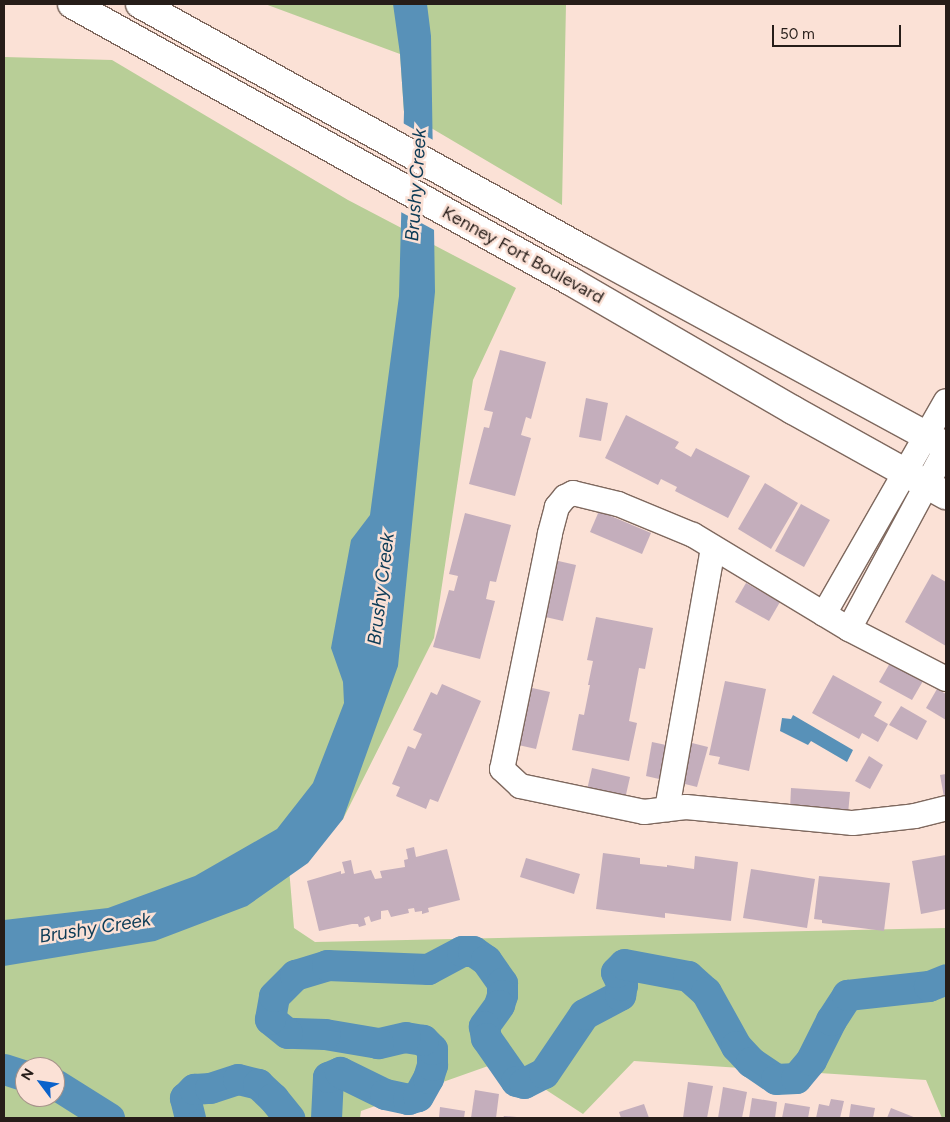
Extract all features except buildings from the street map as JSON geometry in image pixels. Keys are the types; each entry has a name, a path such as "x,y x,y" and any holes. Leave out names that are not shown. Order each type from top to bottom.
{"main road":[{"name":"Kenney Fort Boulevard","path":"72,4 572,282 793,410 937,490"},
{"name":"Kenney Fort Boulevard","path":"140,4 588,252 939,443"}],"street":[{"path":"849,629 937,490 939,443 946,401"},
{"path":"824,614 904,471 939,443"},
{"path":"946,679 849,629 693,535 618,504 573,493 565,497 557,507 502,760 502,769 520,786 644,812 686,807 853,823 915,816 946,808"},
{"path":"667,809 713,548"}],"green space":[{"path":"265,4 566,4 562,205 404,112 400,54"},
{"path":"4,57 112,60 348,200 516,288 473,380 434,638 343,819 289,868 294,928 315,942 946,928 946,1118 942,1118 926,1080 634,1061 583,1114 534,1082 491,1065 361,1111 360,1118 4,1118"}],"water":[{"name":"Brushy Creek","path":"393,4 427,4 431,36 435,292 398,666 343,819 308,863 247,906 155,941 4,966 4,920 108,908 195,876 277,829 313,783 344,703 343,682 331,648 351,540 370,515 399,296 404,112 400,54"},
{"path":"793,715 853,750 847,762 811,741 808,745 780,731 782,718 791,719"}],"pier":[{"path":"401,122 435,141 436,231 399,211"}],"waterway":[{"path":"326,1118 328,1077 340,1072 385,1094 408,1099 418,1096 428,1078 432,1065 432,1049 423,1040 405,1037 378,1043 325,1034 287,1033 270,1019 274,996 295,975 327,965 428,969 462,951 473,951 486,960 502,983 502,995 499,1005 484,1026 486,1038 516,1081 524,1083 544,1073 584,1014 620,995 622,985 616,972 624,964 688,976 706,992 736,1046 751,1062 776,1079 796,1078 811,1060 831,1020 847,995 929,986 946,979"},
{"path":"4,1069 15,1073"},
{"path":"190,1118 185,1098 194,1089 210,1088 238,1079 258,1084 273,1098 289,1118"},
{"path":"65,1090 109,1118"}]}
